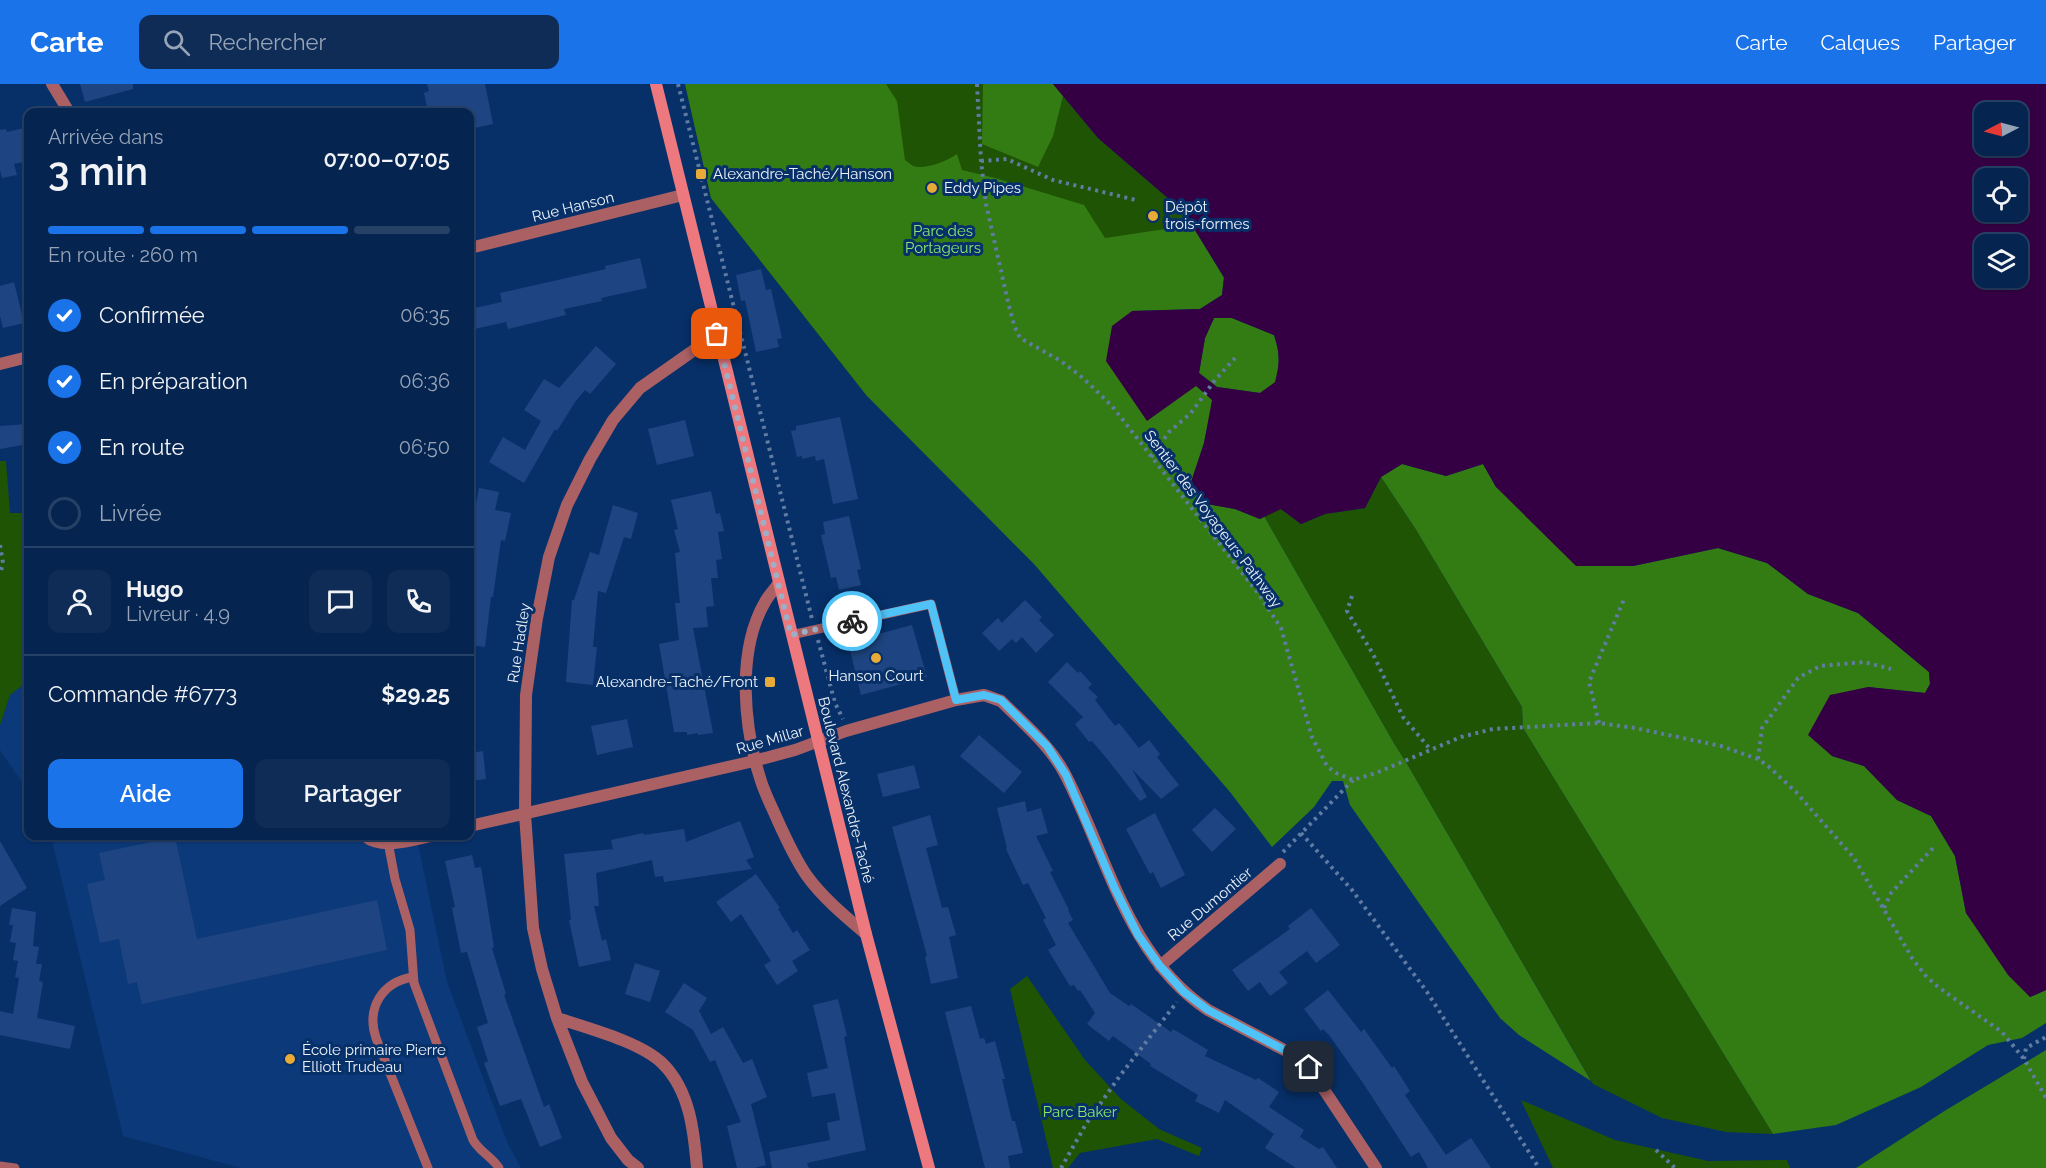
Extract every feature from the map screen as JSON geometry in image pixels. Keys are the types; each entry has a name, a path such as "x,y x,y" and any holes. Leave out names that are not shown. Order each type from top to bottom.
{"main road":[{"name":"Boulevard Alexandre-Taché","path":"656,84 866,934 929,1168"}],"street":[{"path":"52,84 67,108"},
{"name":"Rue Hanson","path":"474,247 683,195"},
{"name":"Rue Hadley","path":"638,1168 628,1160 611,1138 582,1083 542,969 533,928 525,814 526,695 537,618 549,557 567,506 590,459 613,420 640,388 717,334"},
{"path":"0,364 24,358"},
{"path":"778,584 765,602 756,623 745,668 745,691 754,760 788,844 807,875 840,913 866,934"},
{"name":"Rue Millar","path":"474,825 792,751 846,731 956,700 984,695 1001,700 1047,746 1066,775 1115,889 1138,935 1160,966 1184,992 1208,1010 1294,1055 1309,1067 1376,1168"},
{"path":"378,840 396,842 408,840"},
{"name":"Rue Dumontier","path":"1160,966 1280,864"},
{"path":"558,1018 636,1047 663,1064 679,1088 690,1115 697,1168"}],"lane":[{"path":"791,635 931,604 956,700"},
{"path":"388,842 395,879 410,930 413,977 473,1140 479,1149 500,1168"},
{"path":"413,977 398,981 385,991 374,1008 372,1020 376,1038 428,1168"},
{"path":"0,1166 15,1168"}],"path":[{"path":"678,84 815,629 835,703 842,716"},
{"name":"Sentier des Voyageurs Pathway","path":"977,84 981,161 987,204 1008,302 1020,338 1061,361 1083,378 1112,406 1251,584 1281,628 1312,737 1327,766 1336,773 1353,780"},
{"path":"981,161 1007,159 1053,180 1136,200"},
{"path":"1151,458 1169,432 1191,413 1215,380 1236,358"},
{"path":"0,545 3,563 0,574"},
{"path":"1352,596 1347,611 1373,654 1403,717 1430,748"},
{"path":"1599,723 1589,682 1625,597"},
{"path":"1758,759 1762,728 1798,678 1820,666 1864,662 1891,669"},
{"path":"1280,864 1283,851 1353,780 1376,773 1430,748 1461,737 1493,729 1599,723 1721,746 1758,759 1796,792 1854,858 1912,958 1925,975 1938,987 2002,1032 2024,1059 2046,1098"},
{"path":"1301,833 1352,890 1427,992 1539,1168"},
{"path":"1883,909 1891,893 1933,848"},
{"path":"1061,1168 1086,1124 1184,992"},
{"path":"2024,1059 2026,1048 2046,1036"},
{"path":"1656,1150 1675,1168"}],"shaded area":[{"path":"1053,84 2046,84 2046,990 2030,997 2008,975 1966,913 1955,856 1931,816 1897,800 1864,766 1832,756 1808,735 1830,695 1868,687 1925,693 1930,684 1929,672 1858,613 1808,594 1767,563 1718,548 1633,566 1576,566 1496,487 1483,464 1446,476 1402,464 1381,477 1365,508 1325,514 1301,524 1281,509 1260,519 1235,509 1207,504 1191,482 1204,443 1212,400 1196,386 1147,421 1106,361 1112,326 1132,311 1200,309 1222,295 1224,277 1183,211 1098,138","holes":["1214,318 1232,318 1274,335 1279,358 1275,382 1260,393 1217,387 1199,373 1205,338"]},
{"path":"24,684 24,785 0,750 0,725 10,695"},
{"name":"École primaire Pierre Elliott Trudeau","path":"52,840 417,840 447,982 507,1142 521,1168 241,1168 123,1136"}],"green space":[{"name":"Parc des Portageurs","path":"685,84 1053,84 1098,138 1183,211 1224,278 867,396 711,198"},
{"path":"685,84 886,84 897,101 905,160 913,166 924,167 936,164 957,154 962,170 1084,205 1105,238 1192,225 1224,278 1222,295 1200,309 1132,311 1197,386 1213,400 1204,443 1191,483 1207,504 1235,509 1260,519 1264,516 1591,1081 1519,1035 1500,1018 1350,805 1343,781 1332,781 1314,807 1272,847 1230,792 1034,564 867,396 711,198"},
{"path":"983,84 1053,84 1063,96 1053,136 1038,167 982,144"},
{"path":"1214,318 1232,318 1274,335 1279,358 1276,382 1260,393 1217,387 1199,373 1205,338"},
{"path":"0,461 6,461 10,513 24,513 24,684 10,695 0,725"},
{"path":"1402,464 1446,476 1483,464 1496,487 1633,566 1718,548 1767,563 1808,594 1858,613 1929,672 1930,684 1925,693 1868,687 1832,756 1864,766 1897,800 1931,816 1955,856 1966,913 2030,997 2046,990 2046,1023 2022,1038 1988,1045 1921,1087 1836,1125 1773,1134 1523,728 1522,707 1415,528 1381,477"},
{"path":"1381,477 1415,528 1522,707 1523,728 1773,1134 1726,1132 1662,1118 1593,1084 1264,516 1281,509 1301,524 1325,514 1365,508"},
{"name":"Parc Baker","path":"1027,976 1085,1060 1121,1099 1159,1129 1202,1148 1199,1156 1157,1139 1080,1153 1068,1168 1053,1168 1010,989"},
{"path":"2046,1050 2046,1168 1856,1168 1946,1110"},
{"path":"1521,1100 1615,1140 1708,1161 1787,1160 1790,1168 1553,1168"}],"building":[{"path":"80,84 133,84 133,89 85,102"},
{"path":"427,84 485,84 493,124 474,128 474,108 427,108 424,93 429,91"},
{"path":"24,128 24,162 14,164 17,175 2,178 0,130 6,129 7,132"},
{"path":"640,258 647,288 601,298 602,301 564,309 566,315 508,329 506,322 474,329 474,308 502,302 500,293 606,269 605,266"},
{"path":"761,269 766,290 771,289 782,338 777,339 779,347 756,352 745,300 741,301 736,275"},
{"path":"14,282 24,323 3,328 0,316 0,286"},
{"path":"596,346 616,364 590,394 585,390 575,402 557,431 555,429 524,483 489,462 503,437 525,450 541,421 524,410 544,379 559,388"},
{"path":"840,417 858,499 833,504 824,459 816,461 815,456 802,459 802,456 797,457 791,431 796,430 796,426"},
{"path":"685,420 694,456 657,465 648,429"},
{"path":"24,424 24,445 0,449 0,426"},
{"path":"479,488 499,492 495,510 511,513 505,541 501,540 485,647 474,646 474,514"},
{"path":"711,491 716,514 720,513 724,531 718,532 722,559 716,560 718,578 711,578 714,606 706,607 708,627 693,628 713,733 687,735 687,732 674,732 659,644 679,640 675,603 680,603 675,553 680,552 674,530 678,529 671,500"},
{"path":"613,505 638,513 631,539 624,537 606,593 598,591 593,647 597,647 593,685 566,682 572,600 574,600 590,552 599,555"},
{"path":"849,516 861,569 857,570 861,585 839,590 836,577 831,578 821,535 825,534 823,522"},
{"path":"1025,600 1042,617 1039,620 1054,635 1036,653 1022,637 1016,643 1012,639 999,651 982,633 998,618 1002,623"},
{"name":"Hanson Court","path":"912,625 927,677 861,695 848,642"},
{"path":"1067,662 1078,673 1080,671 1092,684 1088,688 1098,697 1095,700 1115,726 1119,723 1139,748 1149,740 1160,754 1157,757 1179,785 1161,799 1132,769 1147,797 1140,801 1092,741 1089,742 1075,724 1083,717 1048,682"},
{"path":"627,719 633,747 597,755 591,726"},
{"path":"979,735 1022,772 1004,793 960,756"},
{"path":"483,751 486,779 474,780 474,752"},
{"path":"914,765 920,788 883,797 877,774"},
{"path":"1025,801 1027,812 1041,808 1048,833 1036,836 1073,920 1068,923 1110,993 1129,1006 1131,1004 1171,1032 1173,1029 1208,1050 1205,1056 1256,1080 1258,1078 1279,1092 1269,1107 1304,1130 1300,1137 1319,1149 1323,1147 1337,1168 1296,1168 1265,1148 1274,1134 1225,1100 1219,1113 1195,1101 1198,1095 1150,1066 1151,1064 1113,1036 1109,1041 1087,1024 1095,1013 1080,990 1078,991 1074,985 1070,986 1048,950 1056,945 1043,920 1046,918 1028,883 1023,885 1006,849 997,808"},
{"path":"1215,808 1236,829 1212,852 1192,830"},
{"path":"1155,813 1185,875 1161,888 1153,872 1150,874 1126,829"},
{"path":"930,815 938,845 926,848 942,908 948,907 956,935 949,937 958,978 931,984 925,957 927,956 892,827"},
{"path":"740,821 754,857 746,860 752,869 664,882 663,876 655,877 652,860 596,873 599,906 594,906 602,941 606,939 611,960 579,967 569,920 571,920 564,854 613,849 611,840 643,833 644,835 684,829 686,842"},
{"path":"161,840 176,840 197,939 377,900 387,950 142,1004 137,982 128,984 119,939 100,943 87,884 105,880 99,853"},
{"path":"0,841 27,888 0,906"},
{"path":"472,855 475,868 481,867 494,947 492,948 506,994 504,995 544,1107 549,1104 562,1138 540,1147 521,1099 500,1106 484,1063 488,1061 477,1027 488,1023 467,952 461,953 452,908 455,907 445,861"},
{"path":"756,874 780,908 778,909 793,933 797,930 810,950 792,961 798,971 777,985 764,965 771,961 741,914 731,922 716,902"},
{"path":"12,908 36,912 33,946 39,947 36,964 42,964 39,981 43,982 37,1018 75,1026 70,1049 0,1035 0,1011 13,1014 19,978 15,977 18,961 13,960 16,943 10,942 13,925 9,925"},
{"path":"1311,908 1340,945 1316,963 1307,951 1279,972 1288,983 1270,996 1260,982 1248,991 1232,970 1290,929 1288,926"},
{"path":"635,963 660,971 650,1002 625,994"},
{"path":"684,983 707,998 699,1011 711,1034 723,1027 743,1063 752,1059 767,1097 751,1104 766,1165 755,1168 737,1168 727,1126 741,1122 715,1060 710,1062 693,1030 665,1012"},
{"path":"1328,990 1361,1032 1364,1029 1392,1068 1394,1066 1410,1091 1405,1095 1446,1155 1471,1138 1491,1168 1428,1168 1419,1152 1411,1157 1329,1035 1323,1029 1321,1031 1304,1009"},
{"path":"838,999 847,1036 844,1037 866,1150 807,1163 809,1168 772,1168 769,1152 830,1140 827,1123 840,1120 835,1093 812,1097 807,1073 828,1068 813,1005"},
{"path":"971,1006 980,1039 984,1038 986,1044 995,1041 1005,1079 1002,1079 1012,1121 1015,1121 1023,1153 1008,1156 1010,1168 985,1168 945,1012"}],"way so far":[{"path":"717,334 791,635 852,621"}],"place":[{"name":"Alexandre-Taché/Hanson","path":"701,174"},
{"name":"Eddy Pipes","path":"932,188"},
{"name":"Dépôt trois-formes","path":"1153,216"},
{"name":"Hanson Court","path":"876,658"},
{"name":"Alexandre-Taché/Front","path":"770,682"},
{"name":"École primaire Pierre Elliott Trudeau","path":"290,1059"}],"route":[{"path":"852,621 931,604 956,700 984,695 1001,700 1047,746 1066,775 1115,889 1138,935 1160,966 1196,1002 1294,1055 1309,1067"}]}
